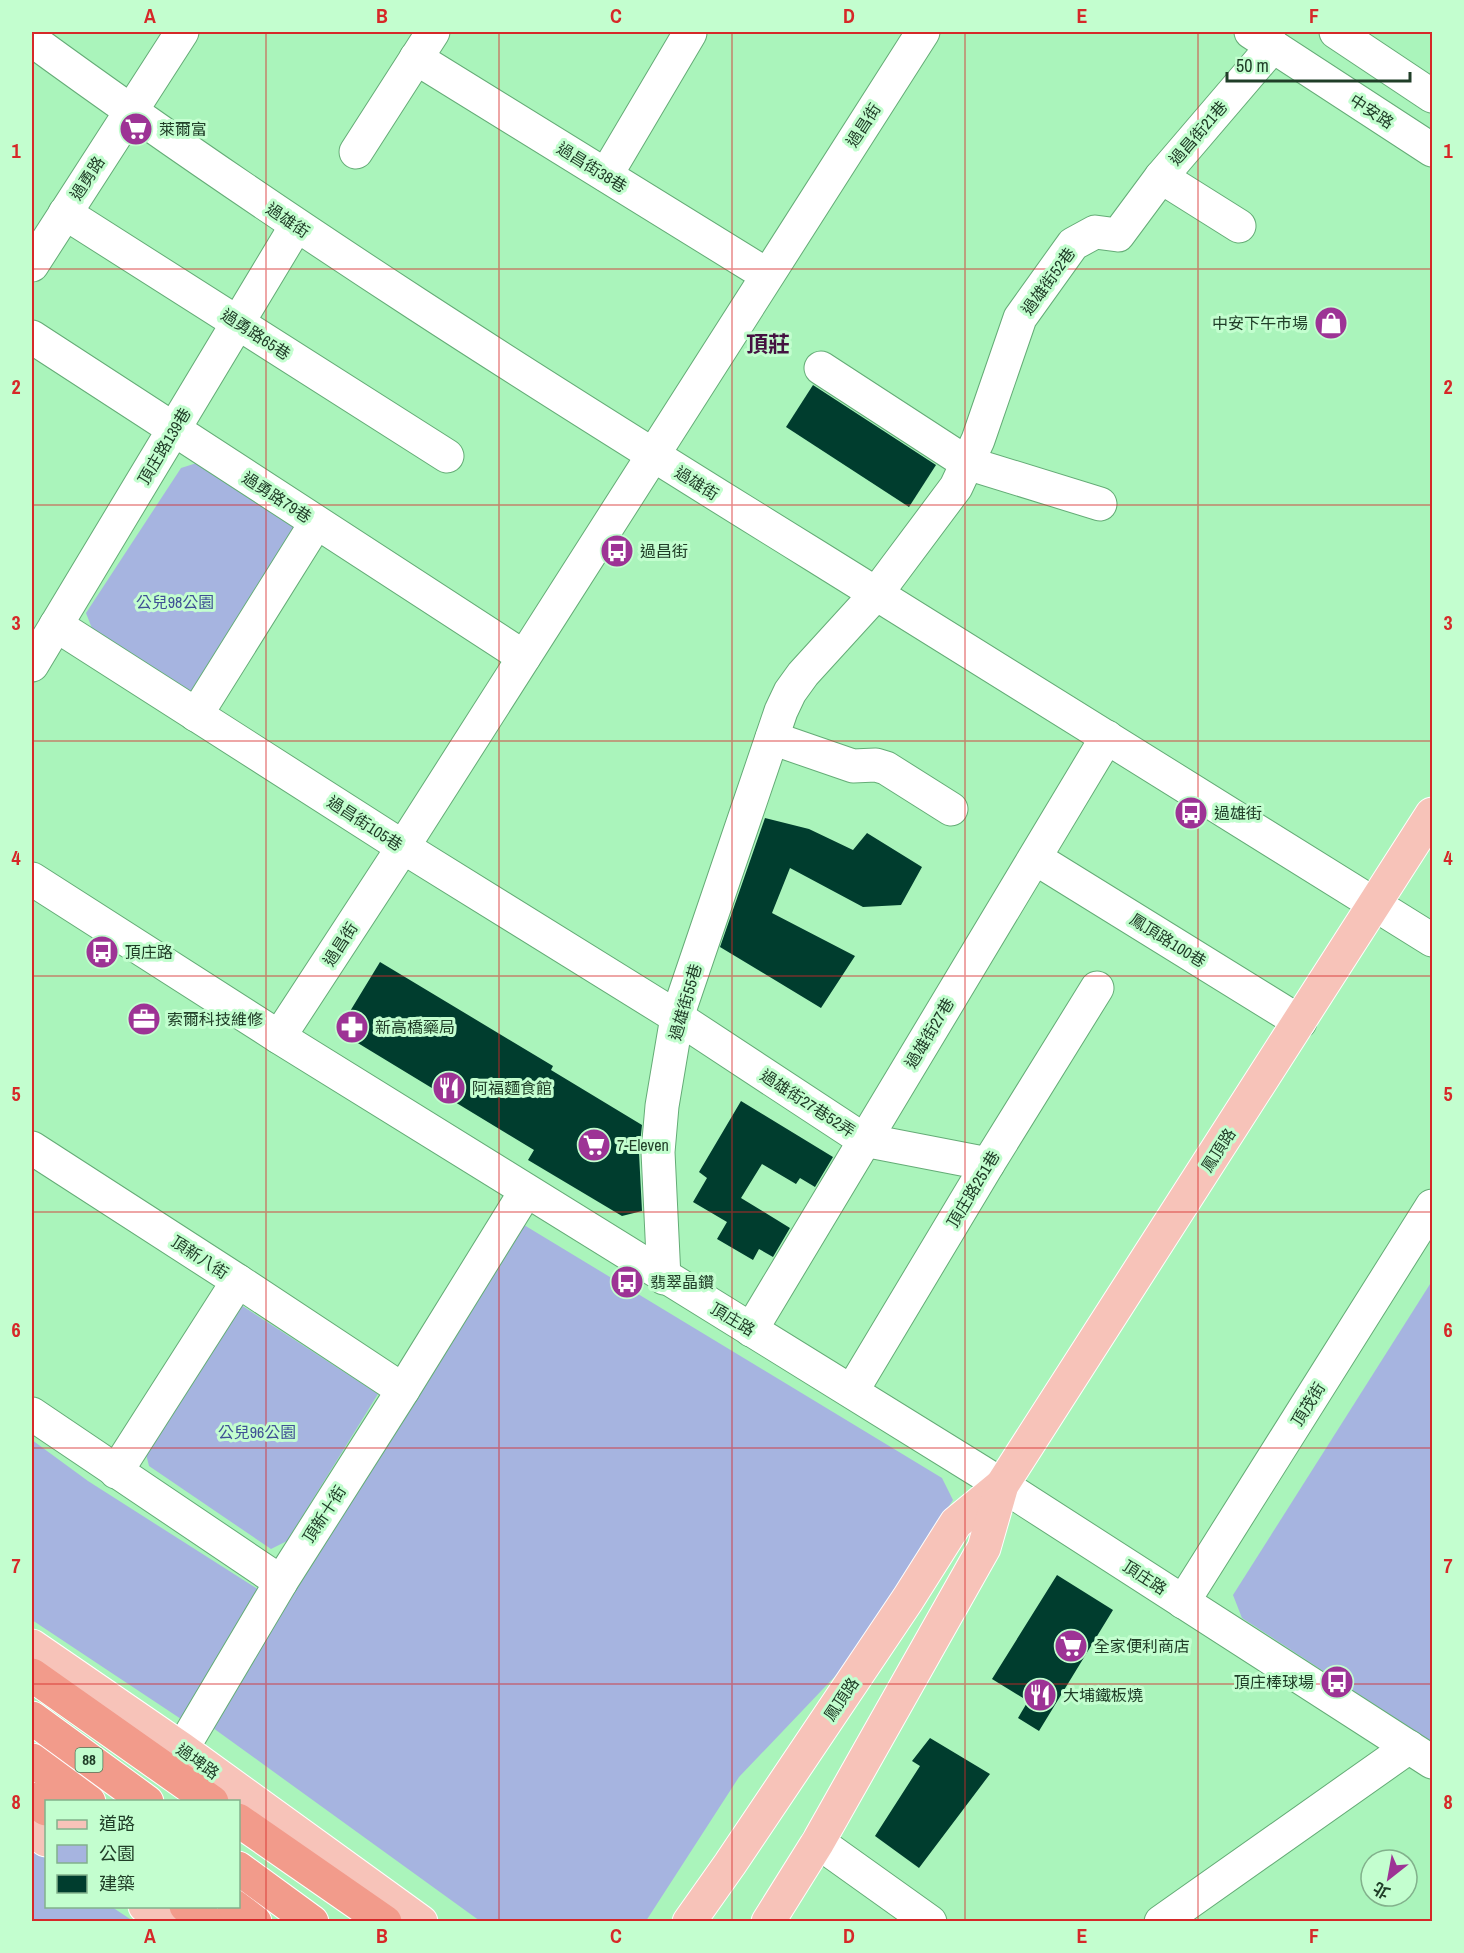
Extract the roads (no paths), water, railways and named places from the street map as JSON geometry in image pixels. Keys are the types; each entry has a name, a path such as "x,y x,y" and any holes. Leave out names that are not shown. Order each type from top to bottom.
{"highway":[{"path":"32,1675 209,1800"},
{"name":"88","path":"32,1718 144,1800"},
{"name":"88","path":"32,1760 86,1800"},
{"path":"32,1799 45,1808"},
{"path":"240,1821 385,1922"},
{"path":"240,1869 312,1922"},
{"path":"189,1908 208,1922"},
{"path":"237,1908 255,1922"}],"main road":[{"name":"鳳頂路","path":"768,1922 818,1842 984,1548 1002,1485 1432,814"},
{"name":"鳳頂路","path":"689,1922 902,1609 956,1523 1002,1485"},
{"name":"過埤路","path":"32,1646 182,1749 420,1922"},
{"path":"32,1830 45,1839"},
{"path":"148,1908 167,1922"}],"street":[{"name":"過勇路","path":"32,265 182,32"},
{"path":"1336,32 1432,96"},
{"path":"606,175 690,33"},
{"name":"過昌街","path":"279,1037 403,848 768,275 910,36"},
{"name":"中安路","path":"1262,39 1432,150"},
{"name":"過昌街21巷","path":"1239,226 1161,177 1262,39"},
{"name":"過雄街","path":"44,40 130,111 297,226 652,455 1432,940"},
{"path":"356,152 424,45"},
{"name":"過昌街38巷","path":"424,45 606,175 768,275"},
{"name":"過雄街52巷","path":"876,594 956,487 978,440 1020,318 1073,244 1095,232 1119,235 1161,177"},
{"name":"過勇路65巷","path":"65,213 447,456"},
{"name":"頂庄路139巷","path":"32,665 297,226"},
{"name":"過勇路79巷","path":"32,337 524,657"},
{"path":"821,369 967,463 1100,504"},
{"path":"196,715 316,523"},
{"name":"過雄街55巷","path":"664,1278 658,1152 662,1106 677,1017 772,738 790,692 802,674 876,594"},
{"name":"過昌街105巷","path":"56,625 403,848 677,1017"},
{"path":"772,738 853,766 876,765 886,768 951,809"},
{"name":"過雄街27巷","path":"752,1330 1107,738"},
{"name":"鳳頂路100巷","path":"1035,858 1300,1022"},
{"name":"頂庄路","path":"32,879 664,1278 852,1391 1002,1485 1421,1754"},
{"name":"頂庄路251巷","path":"852,1391 1097,988"},
{"name":"過雄街27巷52弄","path":"677,1017 864,1140 988,1164"},
{"name":"頂新八街","path":"32,1148 238,1281 116,1472"},
{"name":"頂新十街","path":"182,1749 281,1582 526,1191"},
{"name":"頂茂街","path":"1183,1602 1432,1206"},
{"path":"238,1281 403,1390"},
{"path":"32,1414 281,1582"},
{"path":"1161,1922 1421,1754"},
{"path":"818,1842 930,1922"}],"place":[{"name":"萊爾富","path":"136,129"},
{"name":"中安下午市場","path":"1331,323"},
{"name":"過昌街","path":"617,551"},
{"name":"過雄街","path":"1191,813"},
{"name":"頂庄路","path":"102,952"},
{"name":"索爾科技維修","path":"144,1019"},
{"name":"新高橋藥局","path":"352,1027"},
{"name":"阿福麵食館","path":"449,1088"},
{"name":"7-Eleven","path":"594,1145"},
{"name":"翡翠晶鑽","path":"627,1282"},
{"name":"全家便利商店","path":"1071,1646"},
{"name":"頂庄棒球場","path":"1337,1682"},
{"name":"大埔鐵板燒","path":"1040,1695"}],"district":[{"name":"頂莊","path":"768,344"}],"park label":[{"name":"公兒98公園","path":"175,602"},
{"name":"公兒96公園","path":"257,1432"}]}
